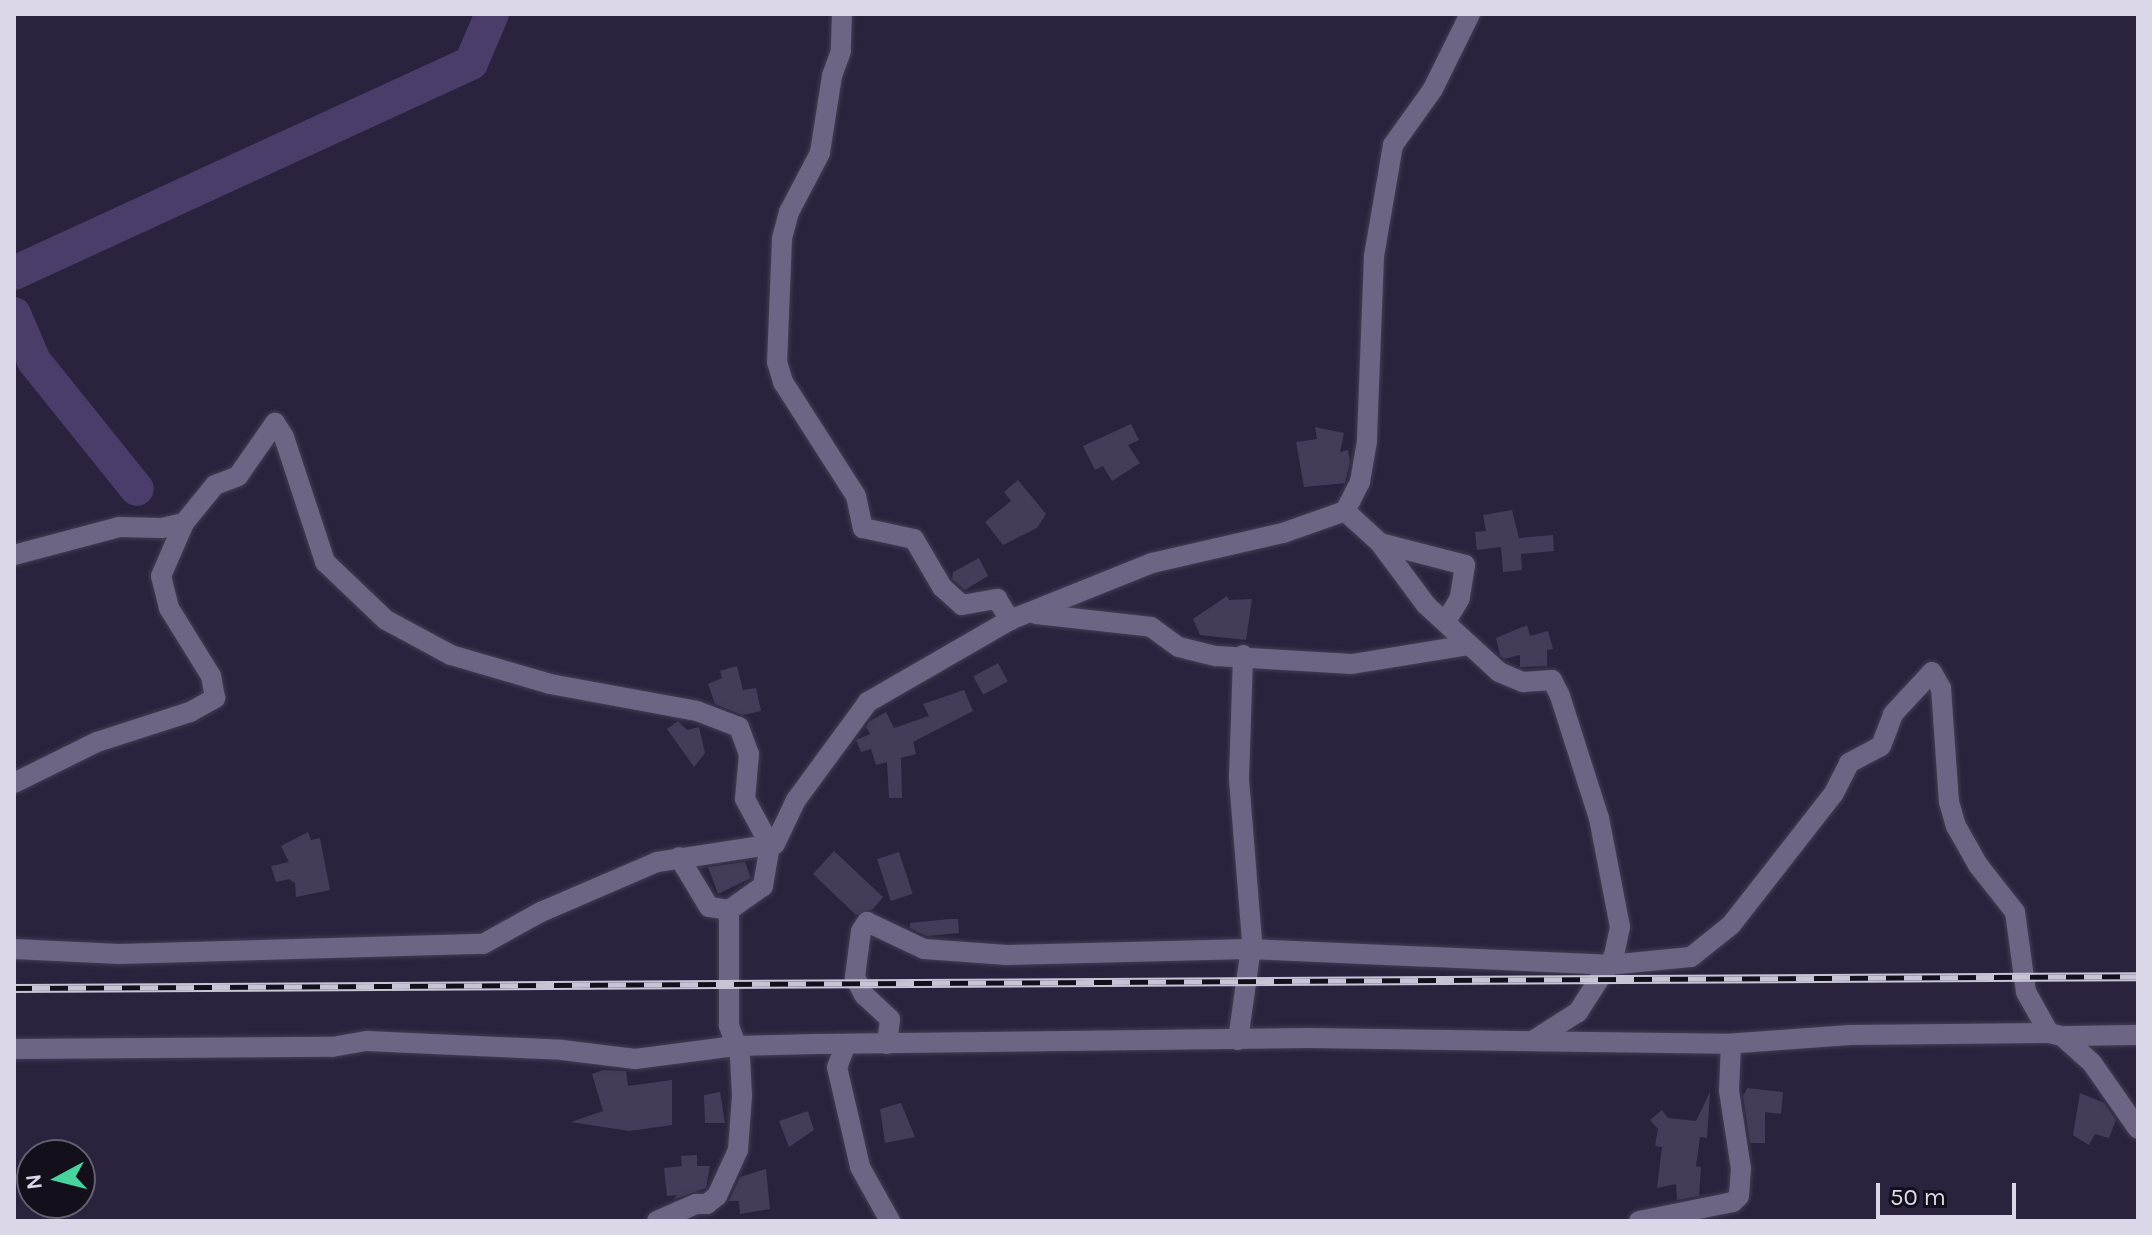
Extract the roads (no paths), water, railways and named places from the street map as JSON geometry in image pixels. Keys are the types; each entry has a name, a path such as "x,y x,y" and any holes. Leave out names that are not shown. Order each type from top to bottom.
{"street":[{"path":"842,14 841,51 820,153 789,212 782,239 777,362 783,382 856,496 863,528 914,539 942,587 962,605 997,599 1010,620"},
{"path":"679,857 709,907 729,910 763,886 770,845 796,800 868,702 1010,620 1036,614 1152,563 1283,533 1345,511 1360,482 1367,441 1374,256 1393,145 1433,89 1470,14"},
{"path":"14,783 97,742 190,712 215,698 211,676 169,608 161,576 184,523 215,485 238,476 271,426 280,426 325,562 347,588 386,620 451,655 550,684 697,711 739,727 749,754 745,799 770,845"},
{"path":"1345,511 1380,543 1408,585 1499,672 1523,682 1552,680 1560,696 1599,818 1620,927 1609,965 1578,1012 1534,1040"},
{"path":"14,555 119,527 162,528 184,523"},
{"path":"1380,543 1465,565 1463,590 1446,621"},
{"path":"1036,614 1151,627 1197,653 1352,664 1469,645"},
{"path":"1238,1040 1248,997 1249,949 1238,757 1243,655"},
{"path":"887,1044 890,1019 864,995 855,977 861,931 867,922 914,945 947,952 1130,956 1249,949 1609,965 1691,957 1731,925 1834,793 1849,763 1881,746 1893,714 1932,672 1941,688 1949,802 1956,826 1978,865 2015,912 2026,992 2056,1035 2092,1063 2138,1129"},
{"path":"14,949 119,954 483,944 598,885 679,857 770,845"},
{"path":"657,1221 696,1204 707,1204 717,1196 738,1150 742,1095 729,1025 729,910"},
{"path":"14,1049 332,1047 367,1041 562,1050 635,1059 735,1046 846,1044 1238,1040 1534,1040 1731,1044 1850,1035 2138,1035"},
{"path":"846,1044 837,1067 860,1167 890,1221"},
{"path":"1639,1221 1733,1202 1739,1196 1741,1169 1729,1091 1731,1044"}],"waterway":[{"path":"14,273 471,63 492,14"},
{"path":"14,314 34,361 137,489"}],"railway":[{"path":"14,988 2138,976"}]}
